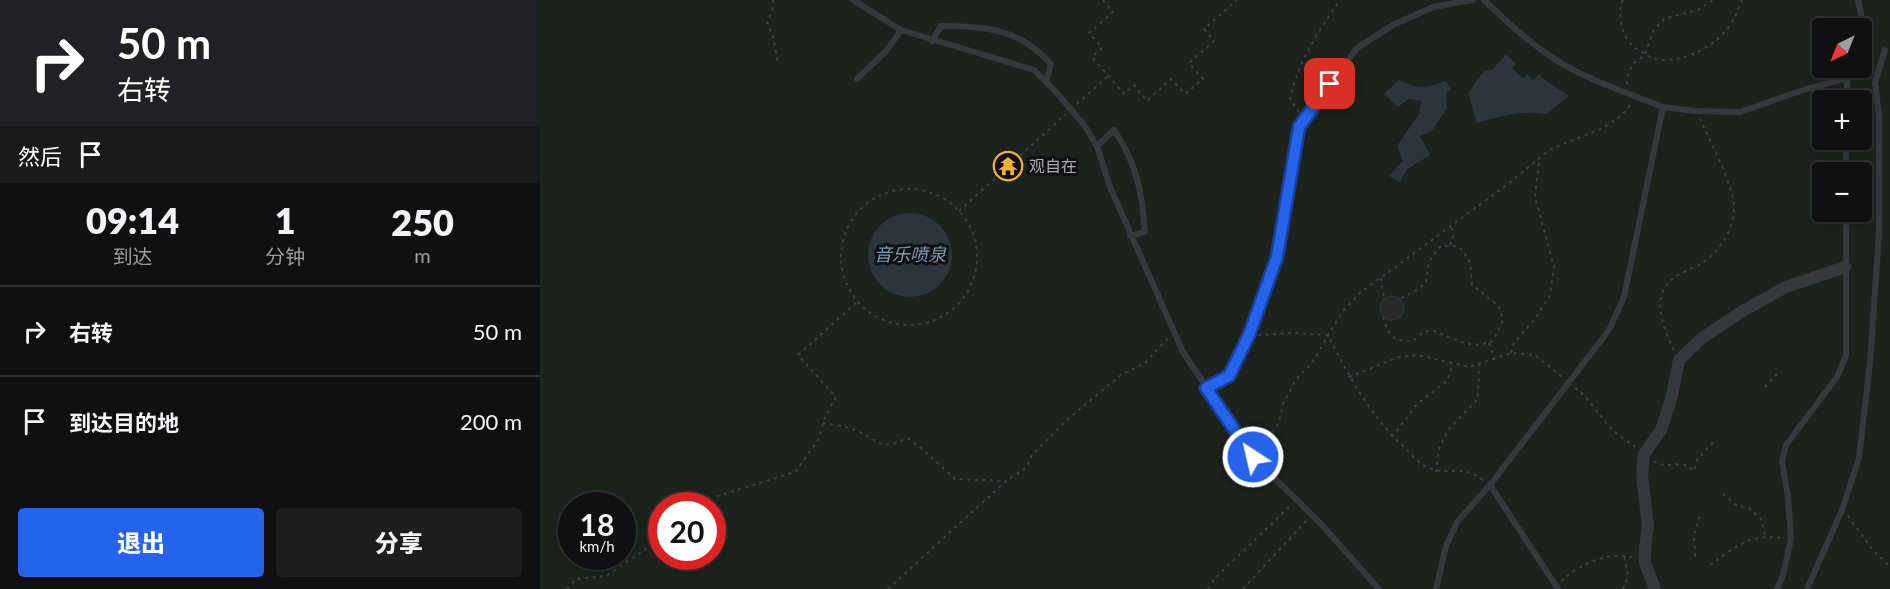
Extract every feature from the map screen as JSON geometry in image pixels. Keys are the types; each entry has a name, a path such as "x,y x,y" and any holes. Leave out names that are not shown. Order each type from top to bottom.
{"street":[{"path":"1655,589 1645,563 1648,526 1642,475 1644,454 1660,430 1672,396 1679,360 1702,338 1741,312 1786,287 1845,267"}],"lane":[{"path":"853,0 901,30 1034,70 1046,82 1084,125 1097,146 1110,187 1130,236 1183,352 1206,388 1253,457 1311,515 1379,589"},
{"path":"1206,388 1229,376 1249,335 1277,257 1299,127 1357,48 1393,25 1433,8 1473,0"},
{"path":"1484,0 1510,26 1551,57 1594,80 1663,107 1696,111 1740,112 1803,90 1859,75 1869,62 1858,0"},
{"path":"932,41 941,26 976,26 1006,33 1038,49 1051,64 1046,82"},
{"path":"857,79 886,51 901,30"},
{"path":"1808,589 1842,510 1859,458 1870,363 1879,234 1879,116 1875,82 1885,50"},
{"path":"1847,79 1847,90"},
{"path":"1436,589 1446,546 1457,522 1490,486 1609,330 1624,297 1663,107"},
{"path":"1097,146 1114,130 1128,152 1138,182 1145,232 1130,236"},
{"path":"1777,589 1783,575 1791,539 1788,497 1782,461 1786,445 1838,377 1846,356 1846,222"},
{"path":"1490,486 1557,587"}],"path":[{"path":"773,0 772,12 767,22 773,37 778,63"},
{"path":"1103,0 1113,12 1089,33 1102,48 1092,57 1124,94 1134,86 1147,101 1171,79 1185,94 1203,79 1189,63 1214,41 1204,29 1237,0"},
{"path":"1304,120 1290,99 1293,84 1316,34 1340,0"},
{"path":"1623,0 1620,6 1622,29 1630,45 1645,55 1661,60 1681,58 1704,49 1722,36 1736,18 1742,0"},
{"path":"1626,92 1628,73 1634,63 1645,55 1653,31 1664,19 1698,10 1713,0"},
{"path":"959,211 1108,76"},
{"path":"1253,457 1278,424 1284,402 1296,380 1312,363 1342,312 1361,292 1551,149 1601,129 1621,116 1637,97"},
{"path":"1679,360 1667,336 1660,310 1661,294 1671,280 1705,262 1720,247 1730,227 1735,208 1719,162 1696,111"},
{"path":"1511,353 1514,343 1535,319 1550,295 1554,266 1535,197 1539,159"},
{"path":"914,188 936,194 959,211 969,224 977,245 977,268 970,289 956,307 937,320 915,325 893,323 872,314 857,301 844,279 841,257 844,235 855,215 871,199 892,190 914,188"},
{"path":"1450,245 1453,237 1451,226"},
{"path":"1383,317 1387,329 1396,340 1413,341 1422,333 1431,330 1472,346 1493,341 1503,320 1499,306 1472,285 1472,265 1468,256 1458,246 1441,246 1429,261 1426,283 1400,299"},
{"path":"1381,278 1384,298"},
{"path":"726,494 795,472 817,442 823,423 836,397 798,355 857,301"},
{"path":"888,589 1006,481 1026,468 1032,455 1069,418 1122,375 1145,363 1174,331"},
{"path":"1249,335 1293,333 1328,335"},
{"path":"1328,335 1349,377 1368,407 1392,437 1424,466 1436,472 1458,470 1474,473 1490,486"},
{"path":"1489,343 1494,358"},
{"path":"1349,377 1399,357 1418,355 1469,367 1511,353 1535,355 1585,396 1611,429 1659,465 1684,465 1694,471 1697,460 1714,441"},
{"path":"1392,437 1418,403 1447,381 1452,364"},
{"path":"1436,472 1439,448 1449,429 1478,399 1479,364"},
{"path":"1765,387 1778,374"},
{"path":"823,423 854,429 884,445 893,445 907,438 955,479 1006,481"},
{"path":"1723,494 1736,506 1749,508 1762,520 1765,537"},
{"path":"1208,589 1215,578 1296,500"},
{"path":"1842,510 1854,522 1872,549 1890,567"},
{"path":"1695,556 1694,535 1701,513"},
{"path":"1243,589 1311,515"},
{"path":"1710,565 1732,547 1765,537 1791,539"},
{"path":"567,589 576,579 606,576 648,548"},
{"path":"1623,589 1628,576 1624,555"},
{"path":"1557,587 1584,564 1603,558 1624,555 1645,563"}],"shaded area":[{"path":"540,0 1890,0 1890,589 540,589"}],"water":[{"path":"1506,54 1516,64 1512,68 1523,78 1527,75 1534,80 1539,74 1569,96 1546,114 1520,113 1477,123 1468,93 1484,71 1493,69"},
{"path":"1399,80 1422,87 1446,81 1451,89 1446,93 1447,108 1432,131 1420,136 1430,155 1406,170 1400,182 1389,176 1403,161 1397,146 1419,114 1421,101 1409,99 1398,107 1384,94"},
{"name":"音乐喷泉","path":"910,213 933,220 945,232 952,255 945,278 933,290 910,297 887,290 875,278 868,255 875,232 887,220"}],"building":[{"path":"1392,296 1401,299 1404,308 1401,317 1392,320 1383,317 1380,308 1383,299"}],"place":[{"name":"观自在","path":"1008,166"}],"route":[{"path":"1253,457 1206,388 1229,376 1249,335 1277,257 1299,127 1330,84"}]}
